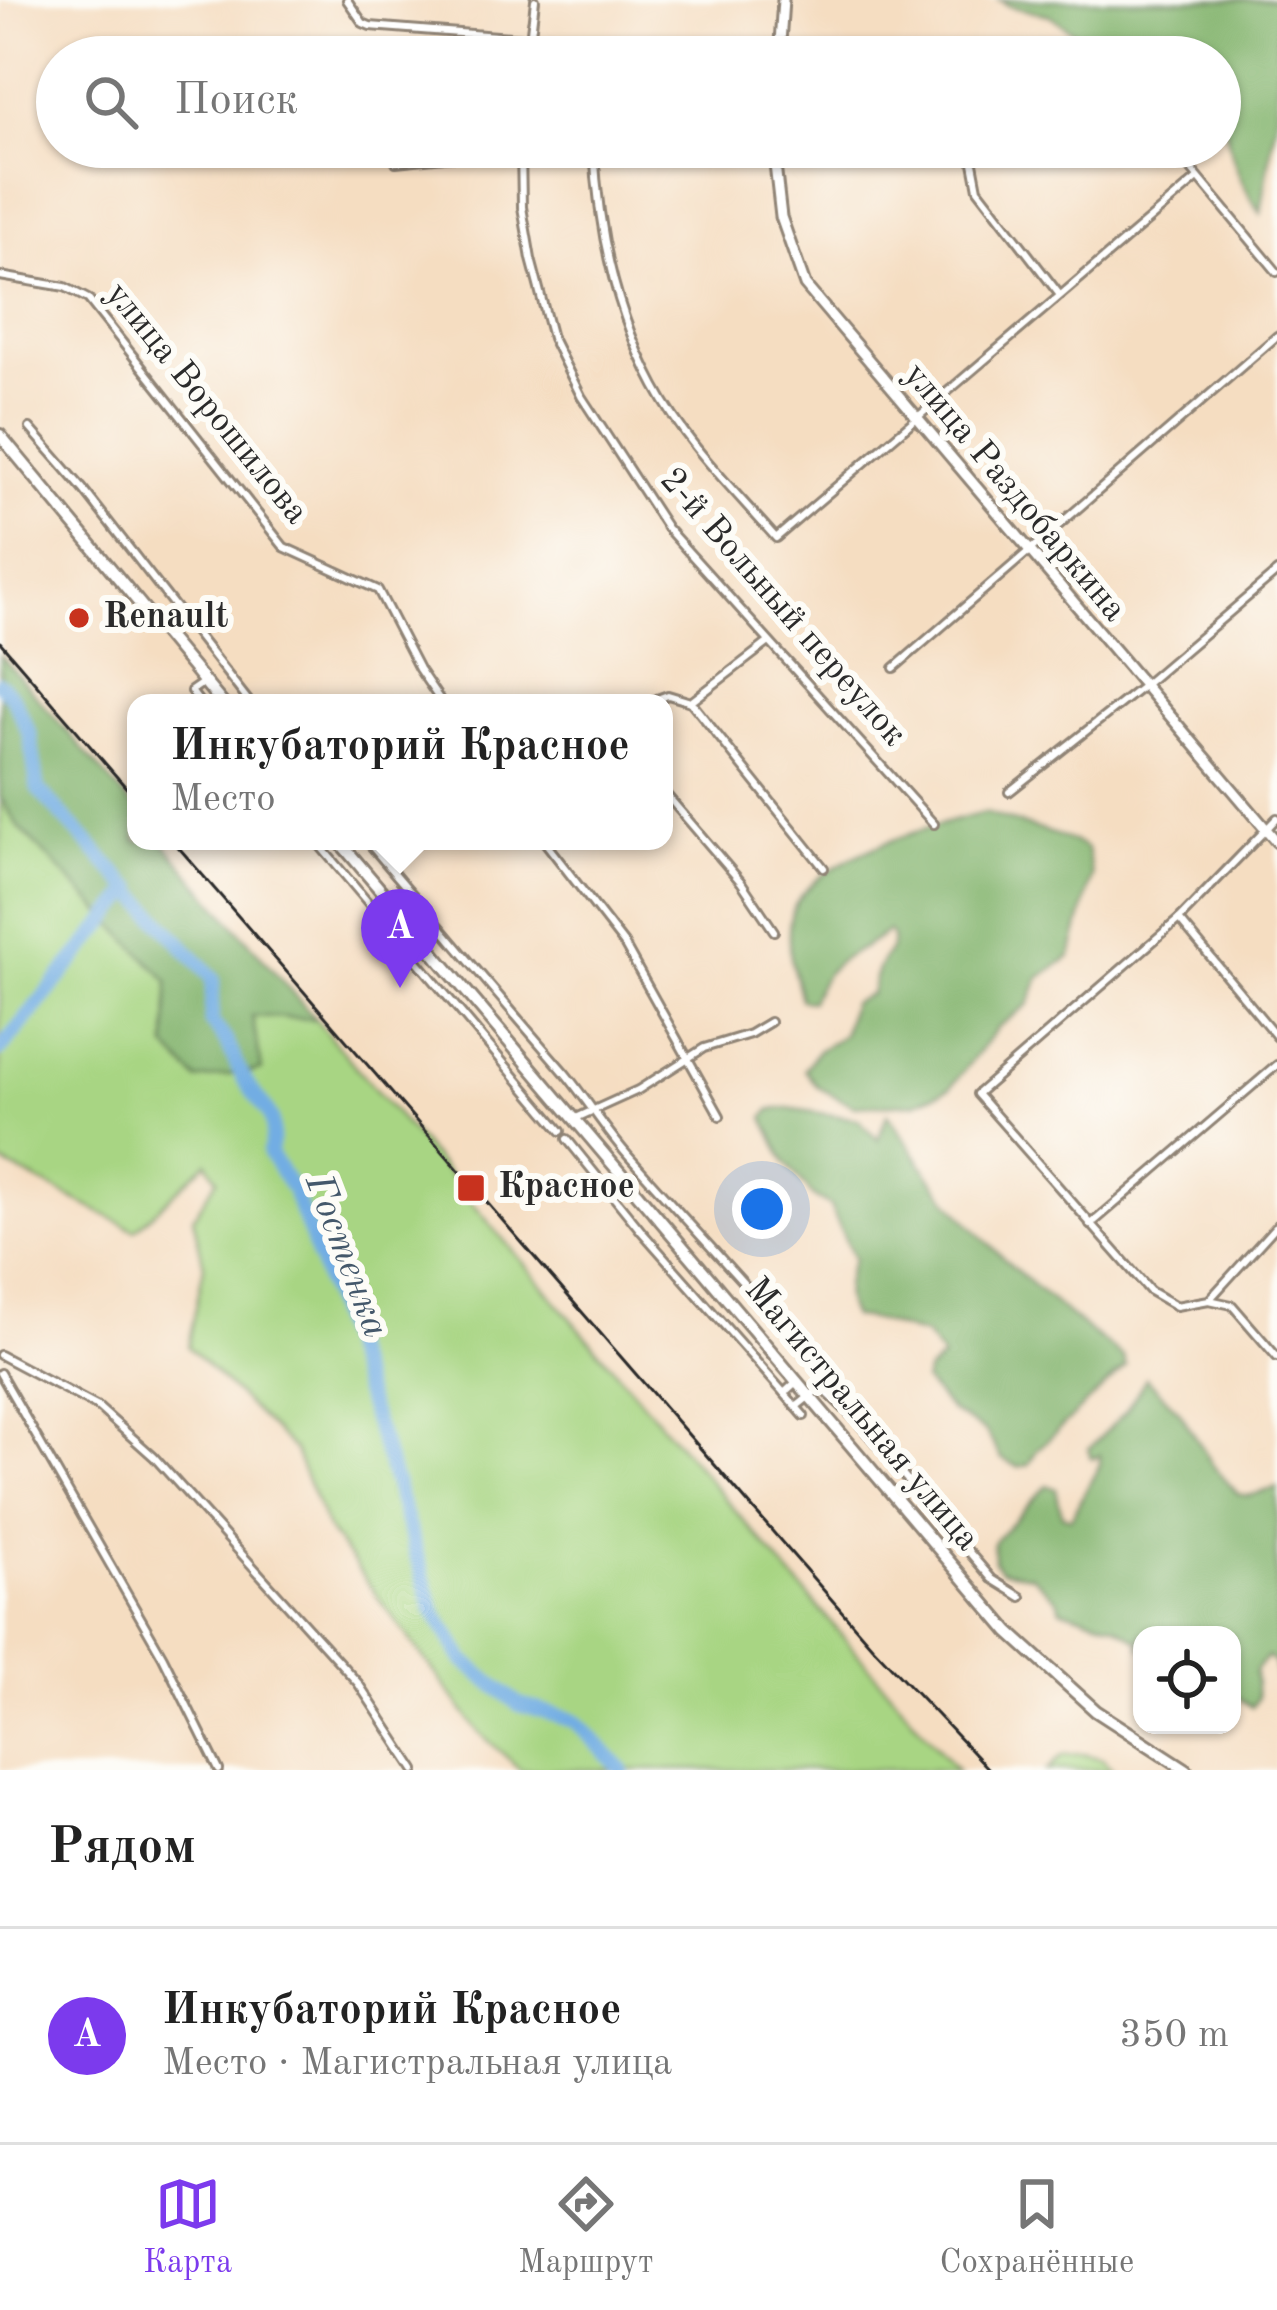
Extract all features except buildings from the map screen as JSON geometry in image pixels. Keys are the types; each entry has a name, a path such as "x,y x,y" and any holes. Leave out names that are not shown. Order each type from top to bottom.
{"main road":[{"path":"0,435 214,694"},
{"name":"Магистральная улица","path":"347,850 965,1582 1051,1673 1096,1711 1187,1770"}],"street":[{"path":"347,0 370,26 532,36 535,0"},
{"path":"780,36 783,0"},
{"name":"2-й Вольный переулок","path":"520,168 531,260 552,338 580,396 667,528 934,824"},
{"path":"595,168 610,267 630,332 656,388 692,441 776,538 1198,178"},
{"name":"улица Раздобаркина","path":"776,168 782,217 805,285 1277,842"},
{"path":"974,168 978,189 1059,294"},
{"path":"1190,168 1277,272"},
{"name":"улица Ворошилова","path":"0,276 65,287 88,299 284,547 378,590 436,694"},
{"path":"894,668 1277,336"},
{"path":"30,428 243,694"},
{"path":"1009,792 1277,572"},
{"path":"691,702 770,641"},
{"path":"192,694 190,691 204,682"},
{"path":"673,700 691,702 824,868"},
{"path":"673,803 741,882 774,931"},
{"path":"1277,818 1179,920 977,1094 1150,1292 1176,1306 1209,1300 1232,1305 1277,1357"},
{"path":"324,850 561,1130"},
{"path":"375,850 715,1255 747,1284 829,1380 796,1407"},
{"path":"551,850 624,944 720,1116"},
{"path":"1179,920 1277,1037"},
{"path":"574,1119 638,1090 687,1056 770,1022"},
{"path":"1090,1225 1277,1065"},
{"path":"567,1139 804,1416"},
{"path":"1209,1300 1277,1225"},
{"path":"0,1355 98,1407 154,1457 358,1683 415,1770"},
{"path":"0,1372 163,1658 219,1770"},
{"path":"784,1393 795,1382"},
{"path":"820,1387 856,1421 992,1579 1021,1597"}],"green space":[{"path":"1000,0 1277,0 1277,112 1261,213 1237,168 1241,168 1241,36 1079,36 1050,15"},
{"path":"0,655 127,800 127,850 170,850 315,1019 252,1016 262,1070 197,1080 167,1047 168,981 18,826 0,797"},
{"path":"0,797 18,826 169,981 167,1047 251,1016 315,1019 957,1770 521,1770 479,1732 328,1530 294,1450 188,1347 204,1266 193,1217 217,1179 207,1162 135,1230 0,1162"},
{"path":"985,813 1087,849 1092,876 1071,956 1039,978 1029,1004 998,1027 950,1088 915,1103 854,1106 818,1087 805,1070 816,1052 843,1035 852,1003 871,994 878,968 892,945 891,936 889,930 835,964 811,1001 801,1000 790,948 791,916 802,895 846,861 905,836"},
{"path":"788,1108 858,1119 878,1140 887,1114 972,1227 1045,1296 1123,1357 1126,1366 1037,1450 1028,1465 1018,1467 1001,1458 986,1432 951,1411 924,1381 943,1358 925,1335 852,1317 846,1288 854,1259 830,1206 813,1196 786,1163 764,1118 770,1110"},
{"path":"1146,1378 1179,1411 1214,1467 1238,1494 1277,1488 1277,1684 1275,1664 1268,1657 1255,1670 1257,1699 1252,1707 1241,1699 1241,1626 1133,1626 1133,1637 1115,1625 1061,1609 1058,1600 1031,1575 1000,1570 994,1562 993,1543 1047,1485 1056,1489 1062,1515 1071,1518 1100,1464 1100,1455 1092,1459 1089,1449 1126,1411"},
{"path":"1063,1755 1103,1759 1113,1770 1047,1770"}],"waterway":[{"name":"Гостенка","path":"0,684 13,698 30,734 38,789 213,978 211,1022 270,1117 269,1153 293,1190 316,1250 433,1609 464,1661 518,1704 576,1721 622,1770"},
{"path":"0,1050 133,889"}],"railway":[{"path":"0,642 127,789"},
{"path":"181,850 872,1646 989,1770"}],"place":[{"name":"Renault","path":"79,618"},
{"name":"Инкубаторий Красное","path":"400,988"},
{"name":"Красное","path":"471,1188"}]}
